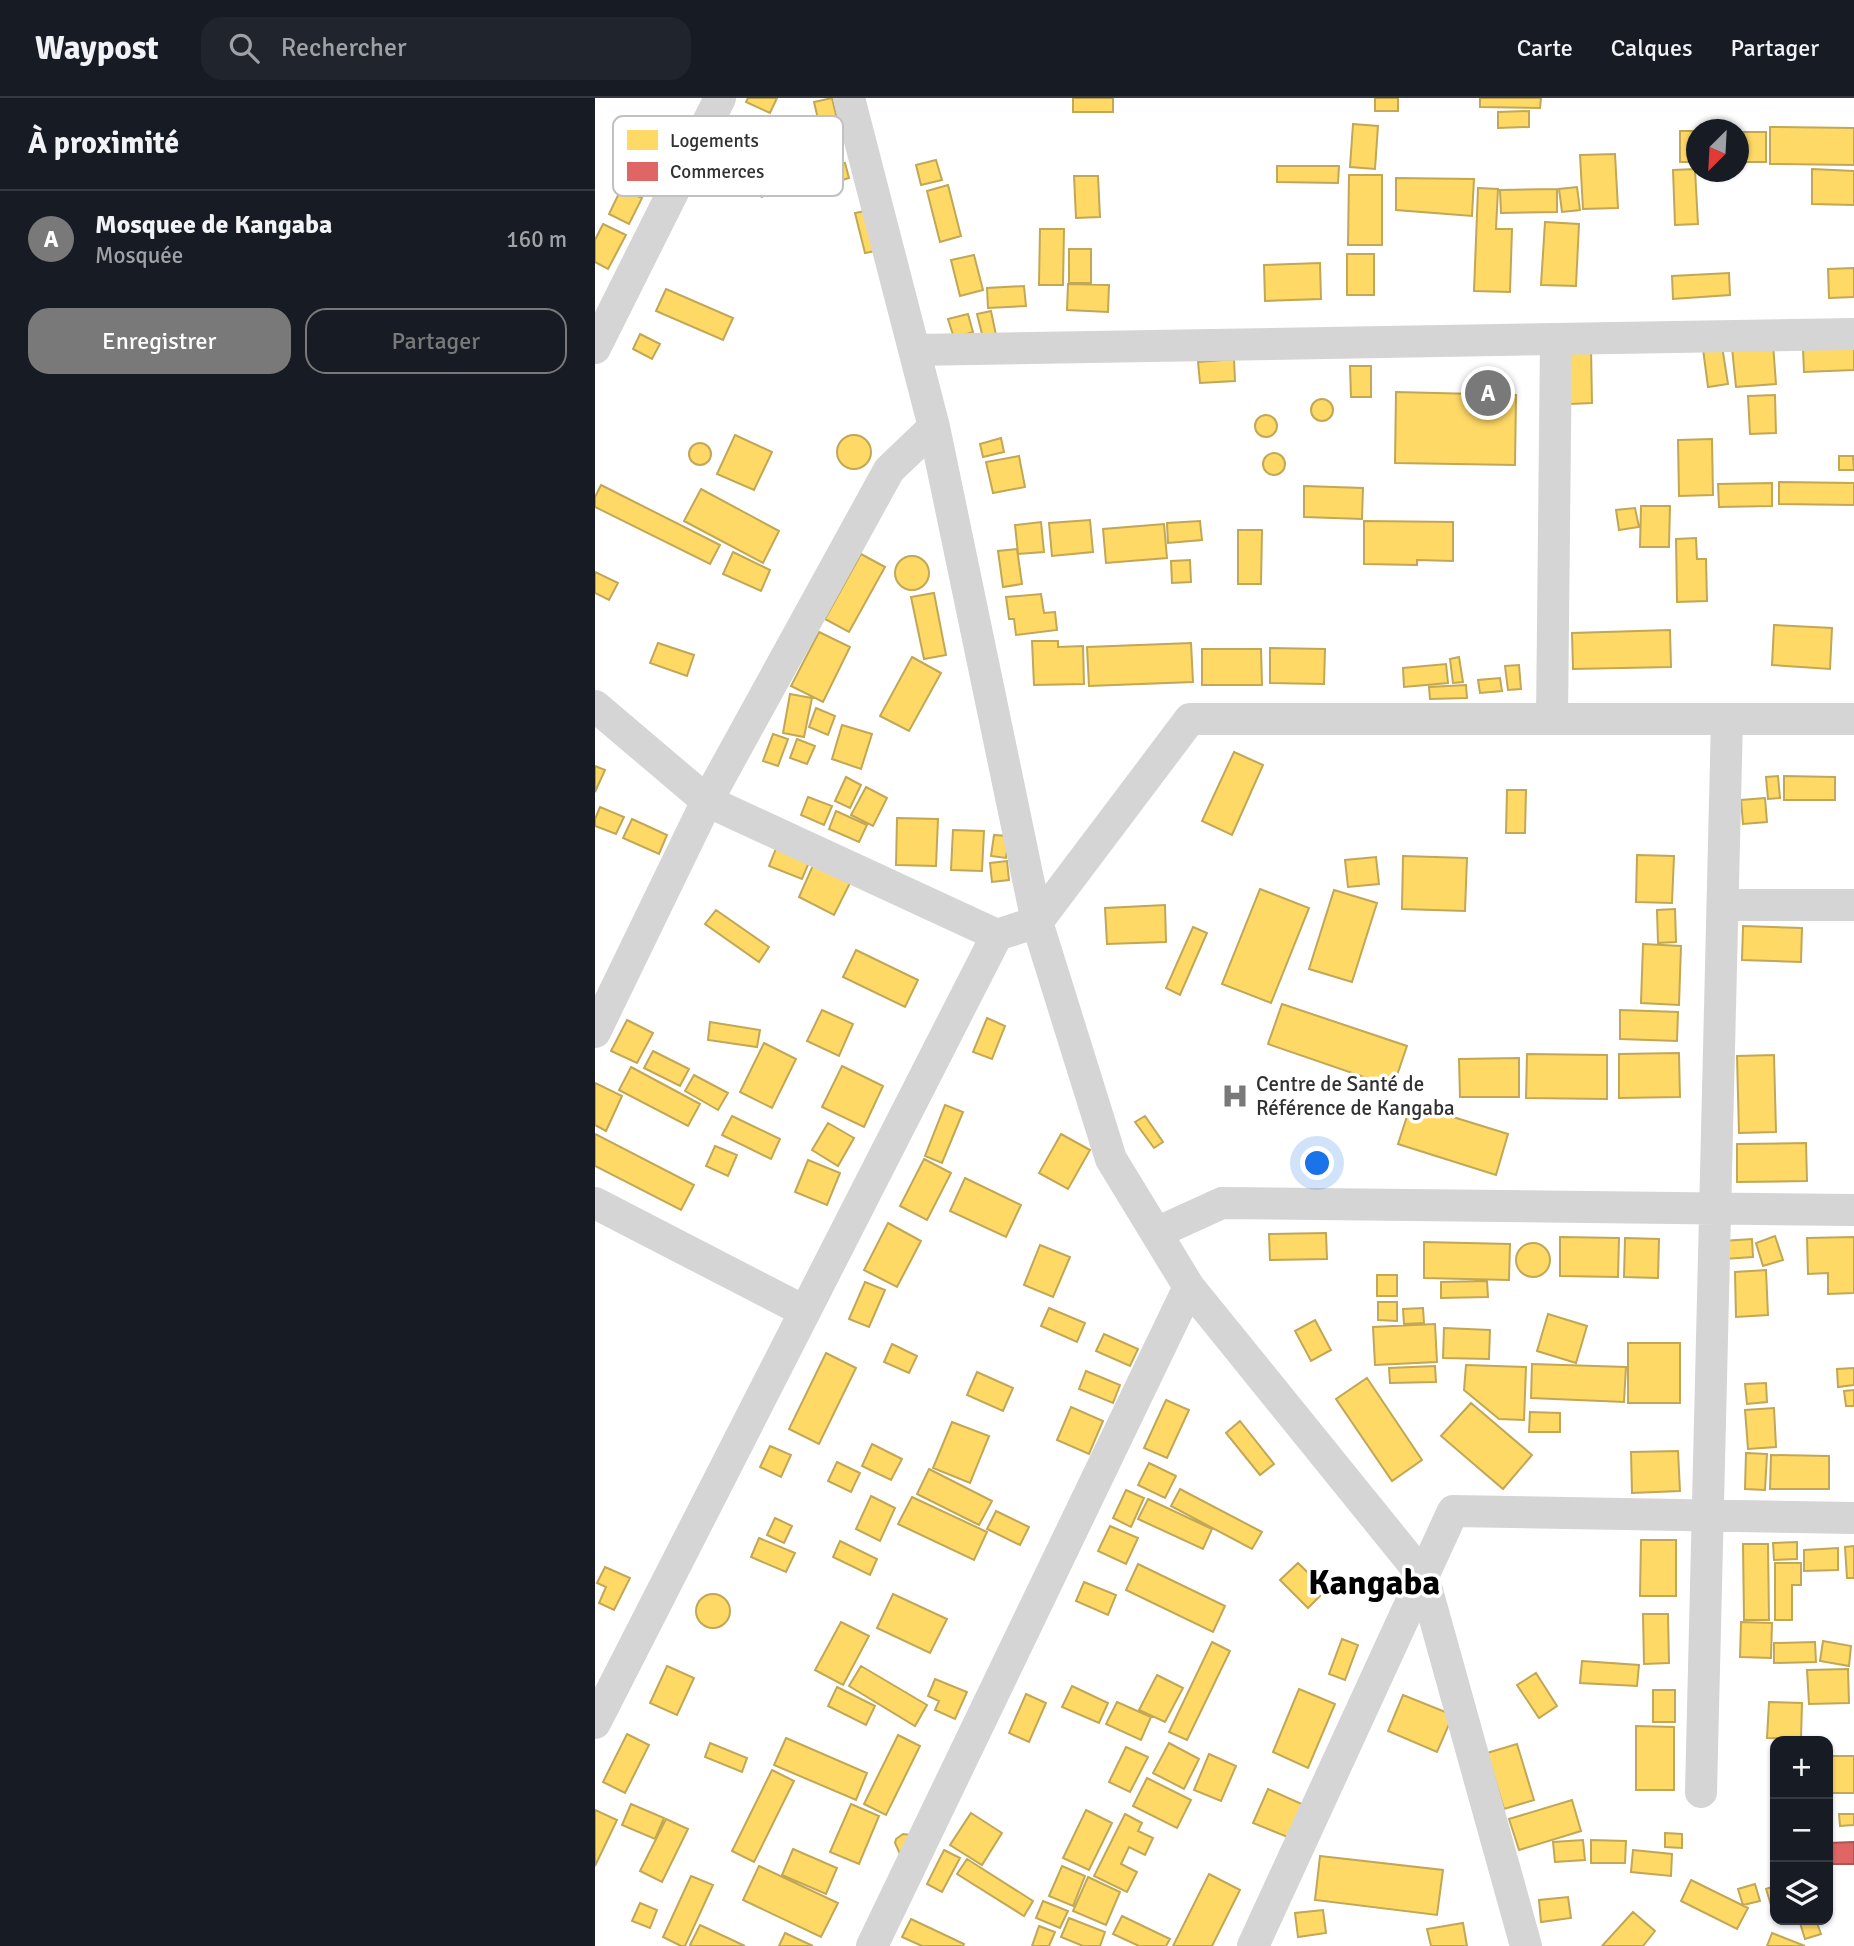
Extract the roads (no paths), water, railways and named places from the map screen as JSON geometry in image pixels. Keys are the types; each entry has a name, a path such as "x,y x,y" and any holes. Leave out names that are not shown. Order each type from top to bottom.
{"street":[{"path":"711,116 720,98"},
{"path":"849,98 934,426 1037,922 1111,1158 1189,1287 1423,1576 1526,1946"},
{"path":"595,348 671,196"},
{"path":"914,349 1854,334"},
{"path":"1552,719 1556,339"},
{"path":"595,1032 707,801 889,470 934,426"},
{"path":"595,706 707,801 997,935 1037,922 1190,719 1854,719"},
{"path":"1701,1792 1727,719"},
{"path":"1723,905 1854,905"},
{"path":"595,1723 997,935"},
{"path":"595,1203 804,1311"},
{"path":"1156,1233 1222,1203 1854,1210"},
{"path":"872,1946 1189,1287"},
{"path":"1253,1946 1453,1511 1854,1518"}],"place":[{"name":"Mosquee de Kangaba","path":"1488,393"},
{"name":"Centre de Santé de Référence de Kangaba","path":"1235,1096"}],"district":[{"name":"Kangaba","path":"1374,1582"}]}
